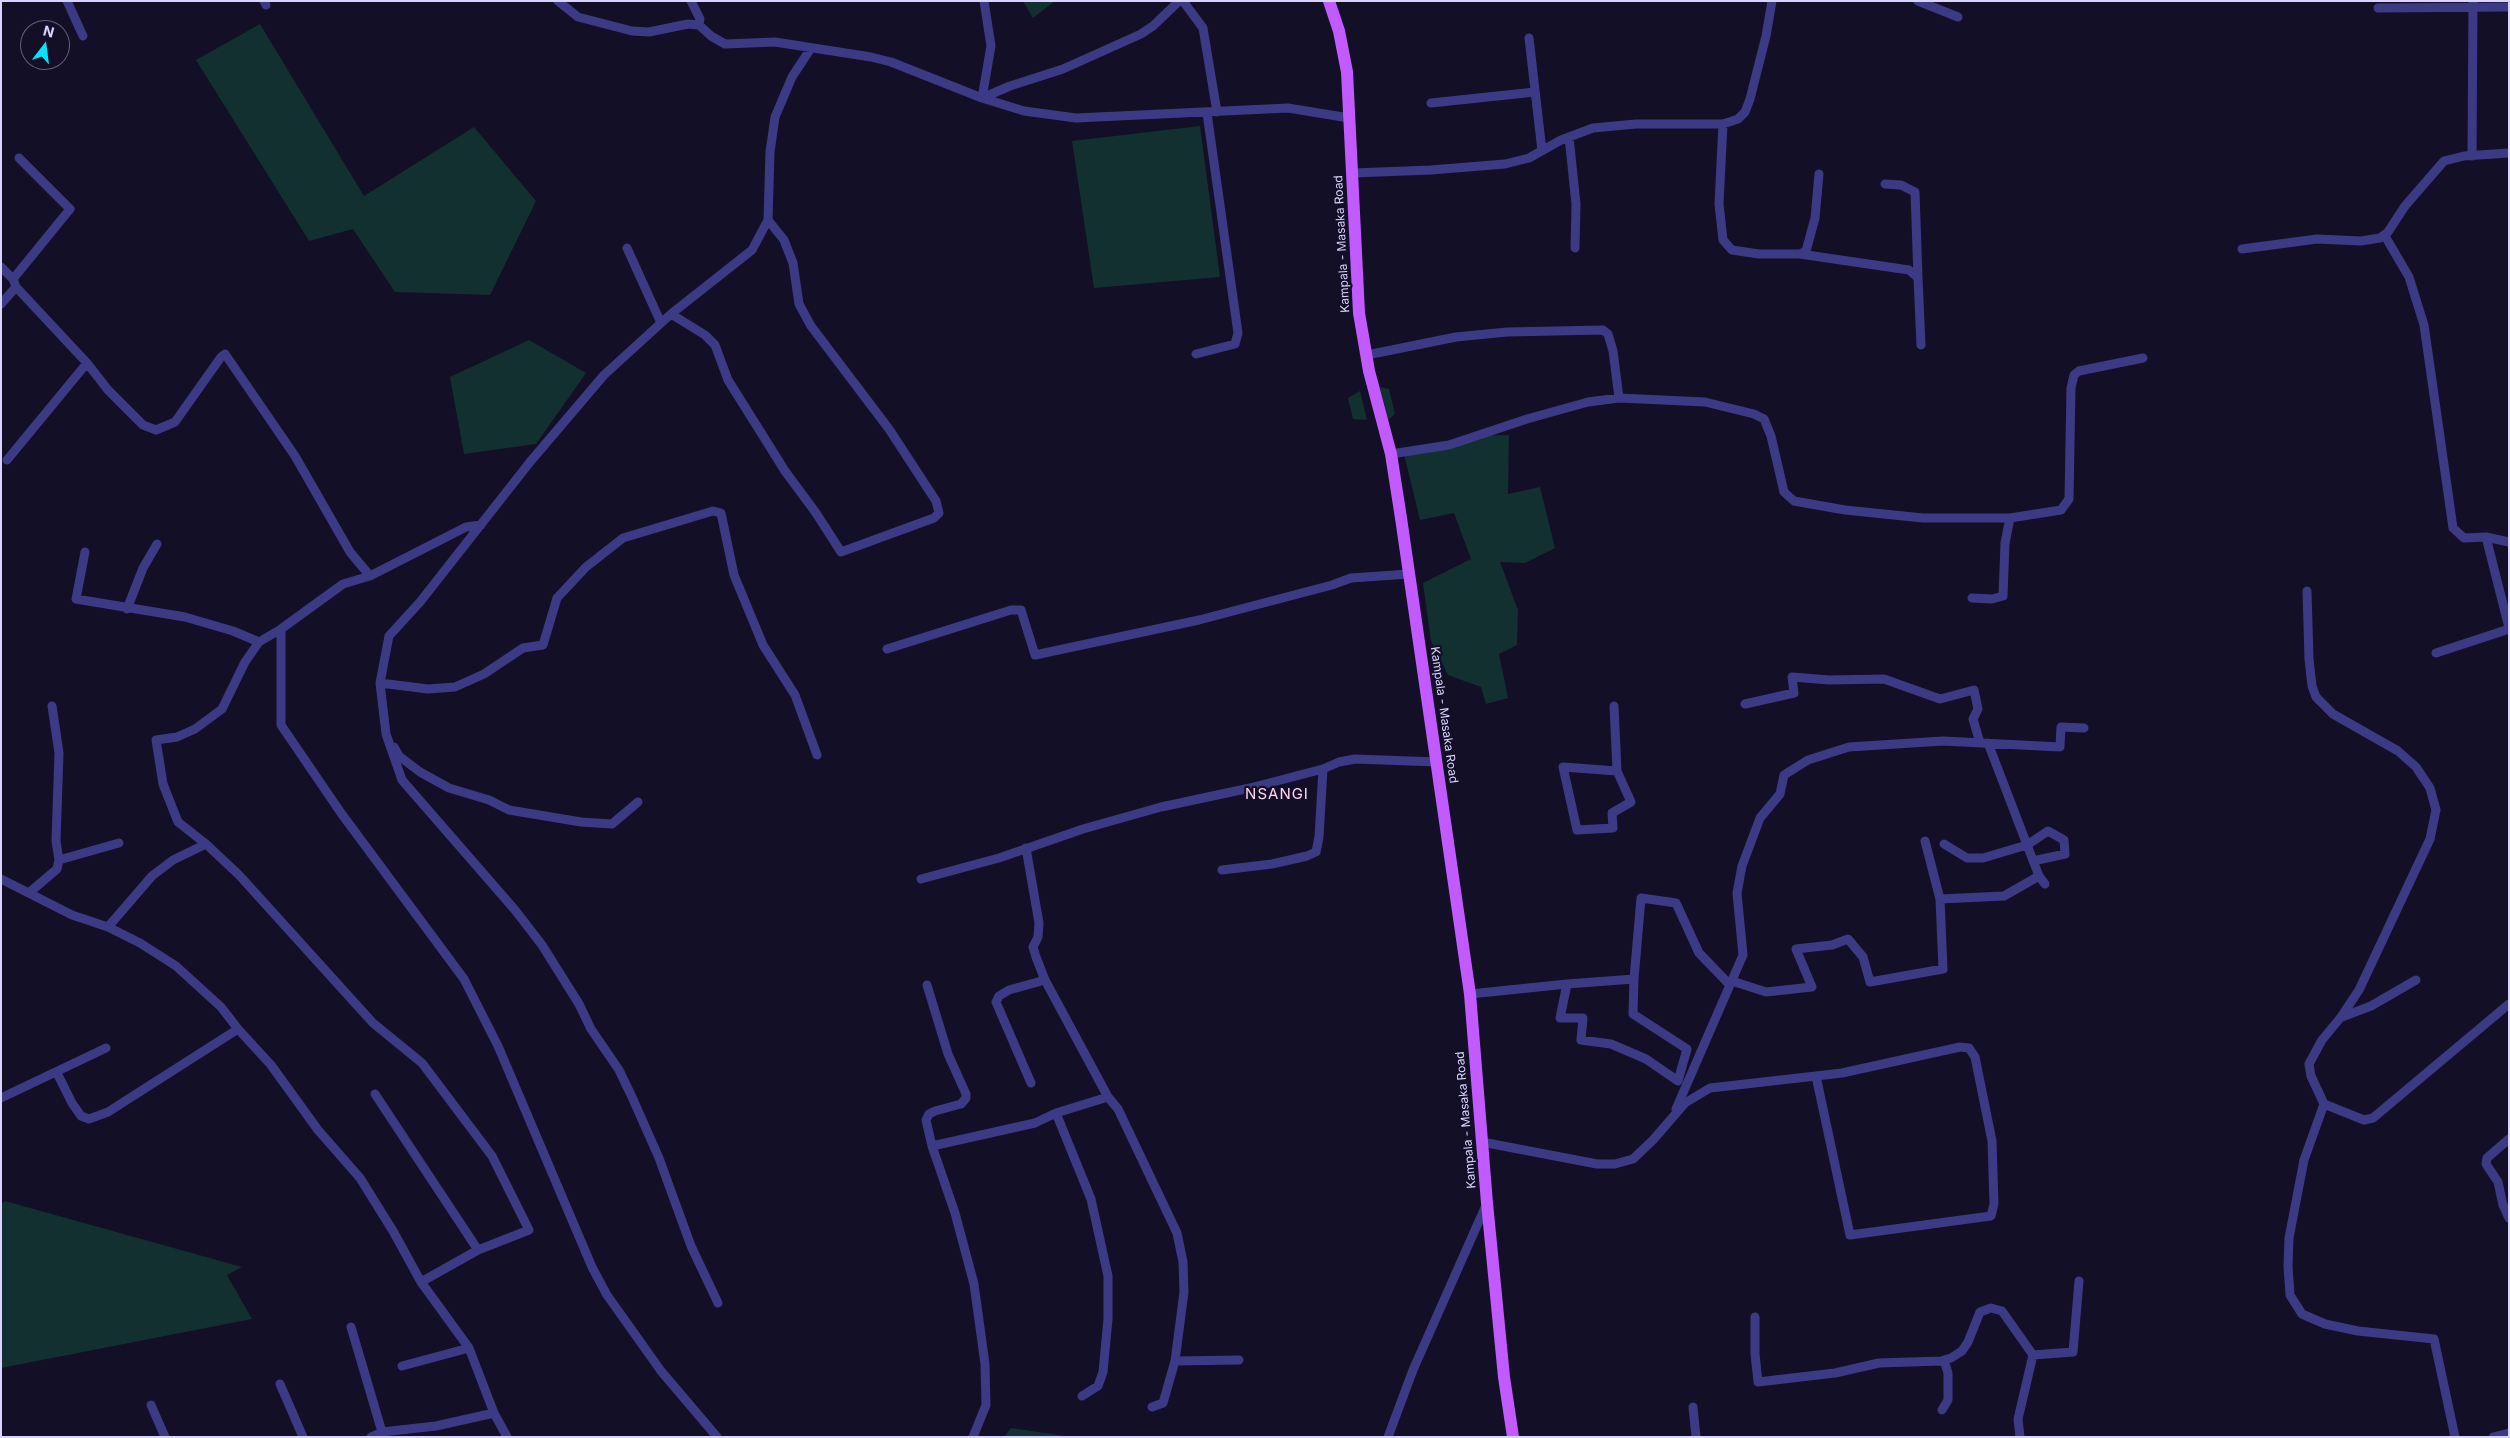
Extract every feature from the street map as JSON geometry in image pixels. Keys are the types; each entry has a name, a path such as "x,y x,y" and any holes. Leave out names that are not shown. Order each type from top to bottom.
{"main road":[{"name":"Kampala - Masaka Road","path":"1328,1 1339,31 1348,72 1359,314 1366,355 1391,454 1470,994 1487,1203 1504,1378 1513,1437"}],"street":[{"path":"67,1 83,36"},
{"path":"558,1 578,17 632,31 649,32 688,24 699,25 711,36 725,44 775,42 891,62 982,98 1024,112 1076,118 1288,108 1349,118"},
{"path":"691,1 700,20 699,25"},
{"path":"982,98 991,46 984,1"},
{"path":"982,98 1010,86 1063,69 1141,34 1181,1 1204,28 1238,334 1235,344 1196,354"},
{"path":"1353,173 1431,170 1505,164 1528,158 1569,137 1593,128 1636,124 1723,124 1738,119 1745,112 1750,99 1766,36 1772,1"},
{"path":"1918,1 1958,17"},
{"path":"2378,8 2473,4 2509,7"},
{"path":"2472,156 2473,4"},
{"path":"1529,38 1542,151"},
{"path":"718,1303 691,1246 658,1158 618,1070 591,1029 579,1004 542,945 515,910 402,780 386,734 380,683 390,636 420,602 481,524 604,374 671,314 752,250 768,220 770,152 775,117 792,77 811,48"},
{"path":"1431,103 1535,92"},
{"path":"1723,124 1720,160 1720,204 1723,240 1732,250 1759,254 1800,254 1909,270 1918,278"},
{"path":"1569,137 1576,204 1575,248"},
{"path":"2242,249 2317,239 2361,241 2385,236 2405,206 2444,161 2472,156 2509,153"},
{"path":"1,304 14,283 70,209 19,158"},
{"path":"1800,254 1806,251 1815,218 1819,174"},
{"path":"1885,184 1901,185 1915,192 1921,345"},
{"path":"671,314 705,335 715,345 728,380 785,471 816,513 841,552 934,518 939,513 936,501 890,429 811,326 800,304 792,263 784,240 768,220"},
{"path":"2385,236 2409,277 2424,324 2453,528 2464,538 2486,537 2509,542"},
{"path":"627,248 661,323"},
{"path":"1,267 87,363 108,390 143,425 156,430 175,422 225,354 295,456 350,552 370,576"},
{"path":"1366,355 1456,337 1507,332 1603,330 1608,334 1619,398"},
{"path":"1391,454 1449,445 1500,430 1526,419 1588,402 1619,398 1705,402 1754,414 1764,419 1771,436 1784,492 1794,501 1803,504 1923,518 2010,518 2061,510 2069,499 2071,388 2074,375 2080,371 2143,358"},
{"path":"7,460 87,363"},
{"path":"380,683 428,689 455,687 484,674 523,648 543,645 557,598 594,561 623,538 713,511 721,513 734,575 763,645 795,695 817,755"},
{"path":"1972,598 1992,599 2003,596 2005,543 2010,518"},
{"path":"421,1282 478,1250 529,1230 492,1156 422,1063 373,1023 239,874 178,822 163,784 156,740 177,737 195,729 222,709 245,662 259,642 281,629 343,584 370,576 466,527 481,524"},
{"path":"2436,653 2509,629 2486,537"},
{"path":"127,609 142,568 157,544"},
{"path":"85,552 76,599 186,618 233,631 259,642"},
{"path":"888,649 1011,610 1021,610 1035,655 1199,620 1332,585 1350,578 1409,574"},
{"path":"2307,591 2309,659 2312,686 2316,697 2333,714 2398,751 2416,767 2430,788 2436,810 2430,839 2359,990 2341,1018 2322,1040 2309,1064 2311,1076 2324,1104 2364,1120 2373,1118 2509,1004"},
{"path":"281,629 281,725 341,813 464,979 498,1046 592,1267 607,1295 661,1371 717,1437"},
{"path":"1745,704 1794,693 1792,677 1822,680 1884,679 1940,699 1974,690 1978,709 1973,719 2027,845 2038,876 2045,884"},
{"path":"30,892 57,869 60,860 56,841 59,753 52,706"},
{"path":"1614,706 1617,770 1631,802 1612,812 1613,828 1577,830 1563,767 1617,770"},
{"path":"1674,1113 1743,955 1737,893 1742,866 1760,818 1780,794 1784,775 1808,760 1849,747 1943,741 2060,747 2061,727 2084,728"},
{"path":"386,734 399,756 420,772 449,788 489,800 509,810 581,822 612,824 638,802"},
{"path":"922,879 940,876 1161,807 1250,788 1323,769 1339,762 1355,759 1437,762"},
{"path":"1222,870 1272,864 1316,852 1319,837 1323,769"},
{"path":"1944,844 1967,858 1984,858 2027,845 2048,831 2064,840 2065,854 2033,861"},
{"path":"1567,984 1560,1018 1583,1018 1581,1040 1612,1044 1646,1059 1678,1081 1687,1049 1633,1014 1641,898 1676,903 1698,954 1731,983 1766,992 1812,987 1796,948 1832,945 1848,939 1863,957 1870,982 1943,969 1940,899 1925,841"},
{"path":"60,860 119,843"},
{"path":"108,928 152,876 173,860 206,844"},
{"path":"1026,848 1040,931 1034,950 1045,980 1108,1097 1118,1109 1177,1233 1183,1262 1184,1292 1175,1361 1164,1403 1152,1407"},
{"path":"1940,899 2004,896 2038,876"},
{"path":"1,878 72,915 108,928 140,943 176,966 221,1007 238,1029 271,1064 318,1130 360,1178 393,1231 421,1282 469,1348 494,1413 507,1437"},
{"path":"1470,994 1634,979"},
{"path":"1031,1083 996,1002 999,996 1009,990 1045,980"},
{"path":"2341,1018 2370,1006 2416,980"},
{"path":"927,985 948,1054 966,1098 961,1104 929,1114 926,1120 932,1146 955,1213 975,1293 985,1364 986,1405 973,1437"},
{"path":"57,1073 72,1103 81,1116 89,1119 108,1112 238,1029"},
{"path":"1482,1142 1597,1164 1615,1164 1634,1158 1653,1140 1674,1113 1699,1092 1710,1088 1842,1073 1960,1046 1969,1048 1975,1057 1992,1141 1994,1204 1991,1216 1850,1235 1816,1076"},
{"path":"1,1098 57,1073 106,1048"},
{"path":"375,1094 478,1250"},
{"path":"932,1146 1035,1123 1056,1113 1108,1097"},
{"path":"2324,1104 2304,1160 2290,1238 2288,1266 2290,1295 2302,1314 2325,1324 2358,1331 2434,1339 2455,1437"},
{"path":"1056,1113 1091,1199 1108,1276 1108,1318 1103,1372 1098,1386 1082,1396"},
{"path":"2509,1140 2487,1158 2486,1164 2498,1182 2503,1205 2509,1218"},
{"path":"1388,1437 1413,1370 1487,1203"},
{"path":"2032,1355 2073,1352 2079,1281"},
{"path":"1756,1317 1755,1354 1758,1382 1835,1373 1879,1363 1944,1360 1962,1351 1968,1342 1980,1312 1990,1308 2002,1311 2032,1355 2018,1419 2020,1437"},
{"path":"351,1327 382,1432"},
{"path":"402,1366 469,1348"},
{"path":"1175,1361 1239,1360"},
{"path":"1942,1410 1948,1400 1948,1374 1944,1360"},
{"path":"280,1384 303,1437"},
{"path":"151,1406 166,1437"},
{"path":"1693,1407 1696,1437"},
{"path":"371,1437 382,1432 436,1426 494,1413"},
{"path":"2493,1437 2509,1432"}],"green space":[{"path":"1023,1 1055,1 1033,18"},
{"path":"260,24 364,196 474,127 536,201 490,295 395,292 353,229 309,241 196,60"},
{"path":"1200,126 1220,277 1094,288 1072,141"},
{"path":"529,340 586,373 536,444 464,454 450,377"},
{"path":"1380,387 1389,389 1395,414 1388,420"},
{"path":"1360,391 1367,420 1353,419 1348,398"},
{"path":"1509,435 1508,494 1540,487 1555,548 1525,563 1500,562 1518,610 1517,645 1499,654 1508,698 1486,704 1481,687 1448,675 1431,641 1423,583 1471,559 1454,513 1420,520 1404,454 1471,436"},
{"path":"5,1201 242,1267 227,1275 252,1319 1,1368 1,1204"},
{"path":"1011,1428 1072,1437 1004,1437"}],"district":[{"name":"NSANGI","path":"1277,794"}]}
